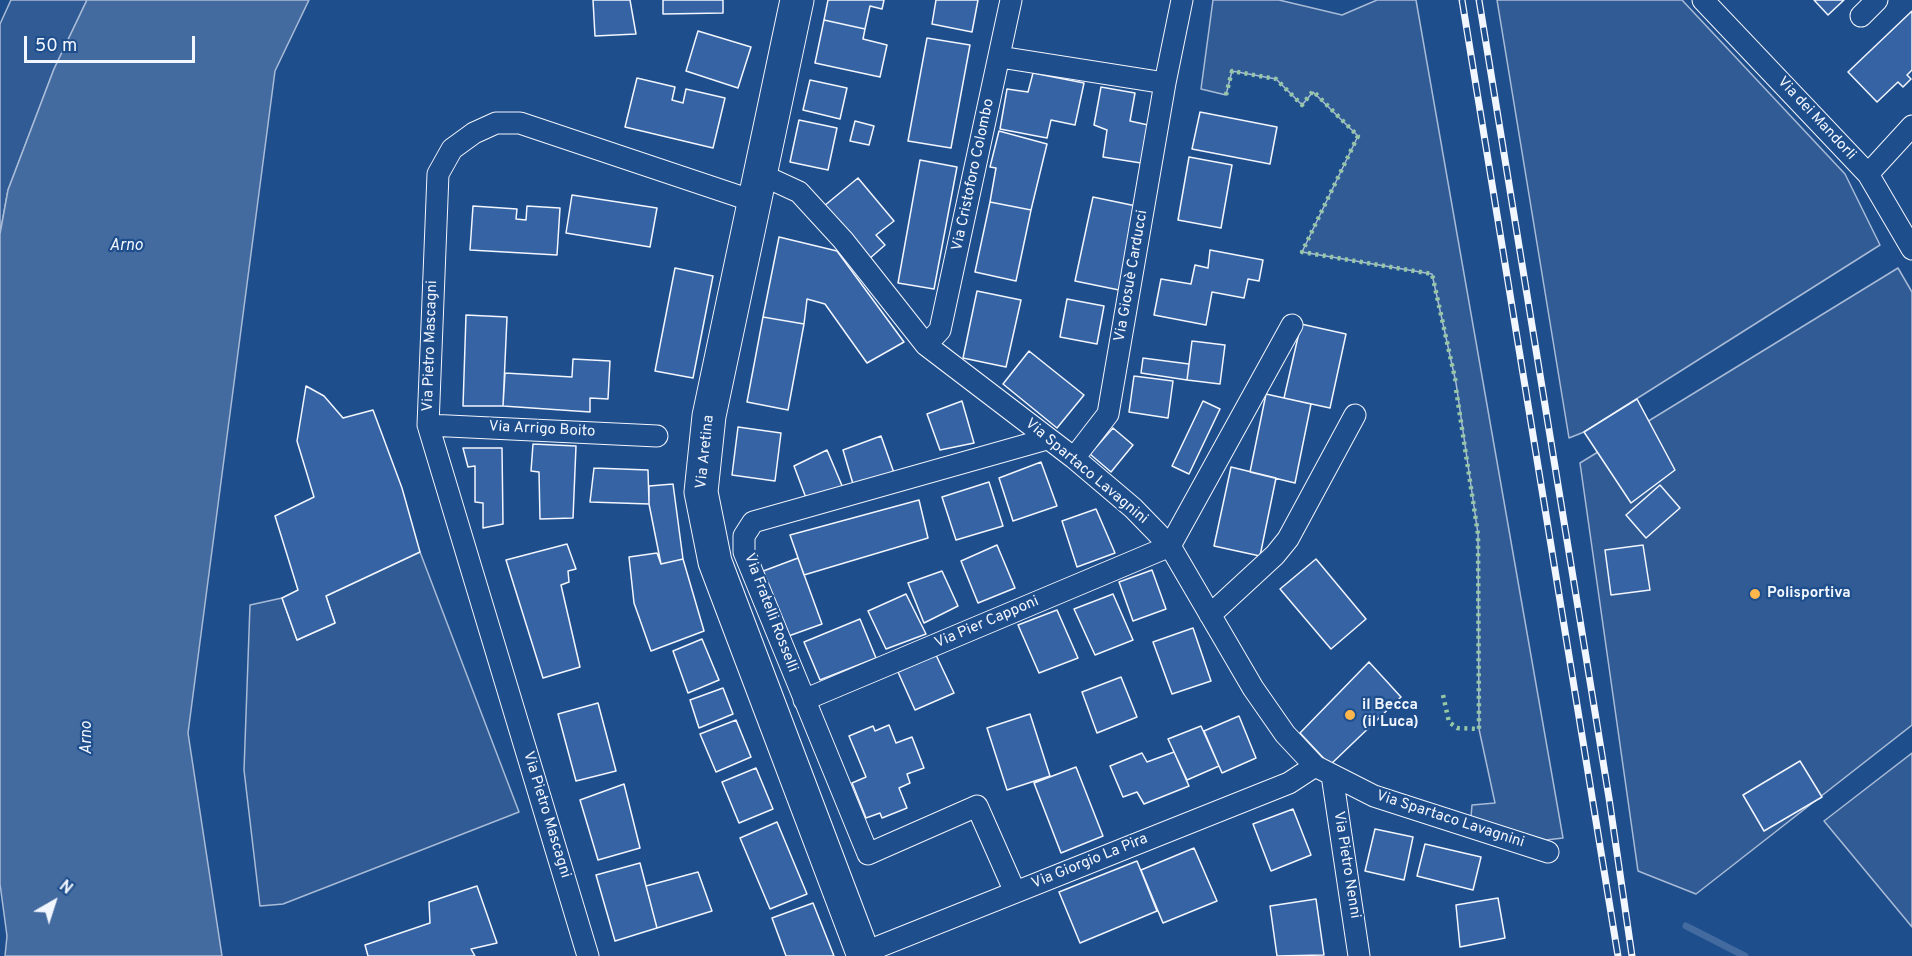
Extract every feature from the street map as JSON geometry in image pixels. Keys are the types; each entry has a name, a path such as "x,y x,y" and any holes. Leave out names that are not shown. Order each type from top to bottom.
{"main road":[{"name":"Via Aretina","path":"797,0 759,189 709,416 701,492 715,562 863,954"}],"street":[{"name":"Via Cristoforo Colombo","path":"926,345 940,330 1011,0"},
{"name":"Via Giosuè Carducci","path":"1074,458 1108,414 1165,83 1182,0"},
{"name":"Via dei Mandorli","path":"1703,0 1868,174 1912,249"},
{"path":"1861,16 1877,0"},
{"path":"1000,57 1165,83"},
{"name":"Via Pietro Mascagni","path":"588,956 428,424 438,174 452,149 474,134 496,123 520,123 759,189"},
{"path":"1868,174 1912,126"},
{"name":"Via Spartaco Lavagnini","path":"759,189 799,192 843,240 926,345 1074,458 1133,508 1170,546 1210,615 1285,734 1324,771 1374,796 1548,852"},
{"path":"1170,546 1292,325"},
{"path":"1210,615 1275,555 1288,539 1355,415"},
{"name":"Via Arrigo Boito","path":"428,424 657,436"},
{"name":"Via Fratelli Rosselli","path":"1015,892 977,806 868,854 744,552 744,536 753,522 1047,439"},
{"name":"Via Pier Capponi","path":"804,700 1170,546"},
{"name":"Via Giorgio La Pira","path":"863,954 1324,771"},
{"name":"Via Pietro Nenni","path":"1324,771 1359,956"}],"shaded area":[{"path":"11,0 87,0 54,69 8,190 0,234 0,24"},
{"path":"1213,0 1279,0 1342,15 1377,0 1416,0 1563,838 1546,840 1471,817 1472,805 1495,803 1479,729 1478,534 1456,383 1432,274 1302,252 1358,136 1313,92 1302,105 1276,79 1232,71 1226,95 1201,89"},
{"path":"1497,0 1682,0 1845,174 1880,245 1584,432 1569,438"},
{"name":"Polisportiva","path":"1898,268 1912,292 1912,725 1696,894 1638,871 1580,463"},
{"path":"420,552 519,812 283,904 260,906 244,770 250,605 282,598 297,640 335,623 326,596"},
{"path":"1912,753 1912,927 1824,821"}],"water":[{"name":"Arno","path":"87,0 309,0 275,71 188,733 222,956 5,956 7,936 0,884 0,234 8,190 54,69"}],"building":[{"path":"593,0 630,0 636,34 595,36"},
{"path":"663,0 723,0 723,13 663,14"},
{"path":"828,0 884,0 882,9 870,6 865,29 824,20"},
{"path":"936,0 978,0 972,32 932,24"},
{"path":"1814,0 1844,0 1828,15"},
{"path":"1912,11 1912,70 1907,75 1911,79 1903,87 1898,82 1877,102 1848,72"},
{"path":"824,20 865,29 863,39 887,45 880,77 815,63"},
{"path":"698,31 751,47 738,88 686,71"},
{"path":"927,38 970,45 951,148 908,141"},
{"path":"1033,73 1084,83 1075,125 1051,120 1047,138 1000,129 1007,89 1028,92"},
{"path":"637,78 675,87 672,100 683,103 686,89 725,98 713,148 625,127"},
{"path":"810,80 847,88 840,119 803,110"},
{"path":"1101,87 1135,93 1130,121 1148,125 1141,163 1103,157 1107,130 1094,125"},
{"path":"1200,112 1277,127 1270,164 1192,149"},
{"path":"799,120 837,128 828,170 790,162"},
{"path":"855,121 874,126 869,145 850,141"},
{"path":"999,131 1047,144 1031,210 990,202 996,168 990,167"},
{"path":"1189,157 1232,165 1221,228 1178,220"},
{"path":"920,160 957,167 934,289 898,283"},
{"path":"858,178 894,221 876,235 885,245 869,259 824,206"},
{"path":"572,195 657,208 650,247 566,233"},
{"path":"1093,197 1136,206 1119,290 1075,281"},
{"path":"990,202 1031,210 1016,281 975,272"},
{"path":"473,206 517,209 516,219 526,220 527,206 560,208 557,255 470,250"},
{"path":"779,237 837,251 904,342 867,363 825,304 807,299 804,324 763,317"},
{"path":"1210,250 1263,260 1259,281 1248,279 1244,298 1212,292 1206,325 1154,315 1161,279 1191,284 1195,265 1208,268"},
{"path":"675,268 713,276 693,378 655,371"},
{"path":"977,291 1021,300 1006,367 963,358"},
{"path":"1067,299 1104,306 1097,344 1060,337"},
{"path":"466,315 507,317 503,406 463,406"},
{"path":"763,317 804,324 788,410 747,402"},
{"path":"1301,324 1346,334 1330,408 1284,398"},
{"path":"1192,341 1225,345 1220,384 1187,380"},
{"path":"1029,351 1084,395 1057,428 1003,384"},
{"path":"1143,358 1189,364 1187,380 1141,373"},
{"path":"573,359 610,361 608,399 590,398 590,412 503,406 505,373 572,377"},
{"path":"1134,376 1173,381 1168,418 1129,412"},
{"path":"306,386 324,396 343,418 373,410 402,488 420,552 326,596 335,623 297,640 282,598 298,590 275,516 314,497 297,441"},
{"path":"1266,394 1311,404 1295,483 1250,472"},
{"path":"1637,399 1675,470 1631,503 1584,432"},
{"path":"962,401 974,443 940,450 927,414"},
{"path":"1203,401 1220,409 1189,474 1172,466"},
{"path":"738,427 781,433 775,481 732,475"},
{"path":"1113,428 1133,445 1111,472 1090,454"},
{"path":"881,436 894,473 853,484 843,450"},
{"path":"533,444 576,446 573,518 540,519 539,472 531,471"},
{"path":"463,448 502,448 503,524 483,528 483,503 475,502 475,466 468,467"},
{"path":"827,450 843,488 806,498 794,466"},
{"path":"1041,462 1057,506 1013,521 999,478"},
{"path":"1231,467 1276,478 1260,556 1214,546"},
{"path":"594,468 648,470 649,504 590,502"},
{"path":"989,482 1003,526 956,540 942,497"},
{"path":"673,484 683,559 661,564 649,504 649,486"},
{"path":"1660,485 1680,508 1646,538 1626,515"},
{"path":"919,500 928,538 804,575 790,535"},
{"path":"1096,509 1115,553 1077,567 1062,521"},
{"path":"567,544 576,569 568,571 569,582 561,585 580,667 543,678 506,560"},
{"path":"997,545 1015,588 978,603 961,561"},
{"path":"1643,545 1650,590 1611,595 1605,550"},
{"path":"657,553 661,564 683,559 704,631 651,651 634,603 629,557"},
{"path":"798,558 822,624 783,638 758,573"},
{"path":"1316,559 1366,619 1331,649 1280,589"},
{"path":"1152,570 1166,609 1133,621 1119,582"},
{"path":"942,571 958,606 924,623 908,583"},
{"path":"906,594 926,634 886,649 868,611"},
{"path":"1113,594 1133,640 1095,655 1074,609"},
{"path":"1057,610 1078,658 1039,673 1018,625"},
{"path":"860,619 876,658 820,680 804,642"},
{"path":"1193,628 1211,681 1172,694 1153,642"},
{"path":"702,639 719,680 688,693 673,651"},
{"path":"936,655 954,693 915,710 898,672"},
{"name":"il Becca (il Luca)","path":"1369,662 1401,697 1330,765 1300,733"},
{"path":"1121,677 1137,717 1097,733 1082,692"},
{"path":"723,688 733,714 699,728 690,700"},
{"path":"598,703 616,771 576,781 558,714"},
{"path":"1030,714 1050,776 1007,790 987,728"},
{"path":"1239,716 1256,758 1222,773 1204,731"},
{"path":"736,720 751,757 716,772 700,734"},
{"path":"889,725 896,743 912,737 924,768 907,774 910,783 899,788 907,808 882,818 880,813 866,818 852,783 866,777 849,736 873,726 875,731"},
{"path":"1201,726 1219,766 1187,780 1168,739"},
{"path":"1174,752 1189,786 1144,804 1137,792 1123,797 1110,766 1142,753 1147,762"},
{"path":"1800,761 1822,797 1764,831 1743,795"},
{"path":"1076,767 1103,836 1061,853 1034,783"},
{"path":"756,768 773,809 739,823 722,782"},
{"path":"624,784 640,848 598,860 580,800"},
{"path":"1293,809 1311,855 1271,871 1253,824"},
{"path":"777,822 807,894 770,909 740,838"},
{"path":"1375,829 1413,837 1404,880 1365,871"},
{"path":"1425,844 1481,857 1473,890 1417,876"},
{"path":"1194,848 1217,901 1163,923 1141,870"},
{"path":"1137,861 1157,911 1080,943 1059,892"},
{"path":"640,863 657,928 615,941 596,875"},
{"path":"698,872 712,911 657,928 646,886"},
{"path":"477,886 497,943 471,949 475,956 368,956 365,945 430,923 429,902"},
{"path":"1498,898 1505,938 1460,947 1456,905"},
{"path":"1316,899 1324,955 1277,956 1270,906"},
{"path":"813,903 834,956 786,956 772,918"}],"waterway":[{"path":"1686,926 1745,956"}],"railway":[{"path":"1462,0 1618,956"},
{"path":"1479,0 1609,798 1632,956"}],"hedge":[{"path":"1226,95 1232,71 1276,79 1302,105 1313,91 1358,136 1302,252 1432,274 1456,383"},
{"path":"1443,695 1449,722 1457,728 1479,729 1478,534 1456,389"}],"place":[{"name":"Polisportiva","path":"1755,594"},
{"name":"il Becca (il Luca)","path":"1350,715"}]}
